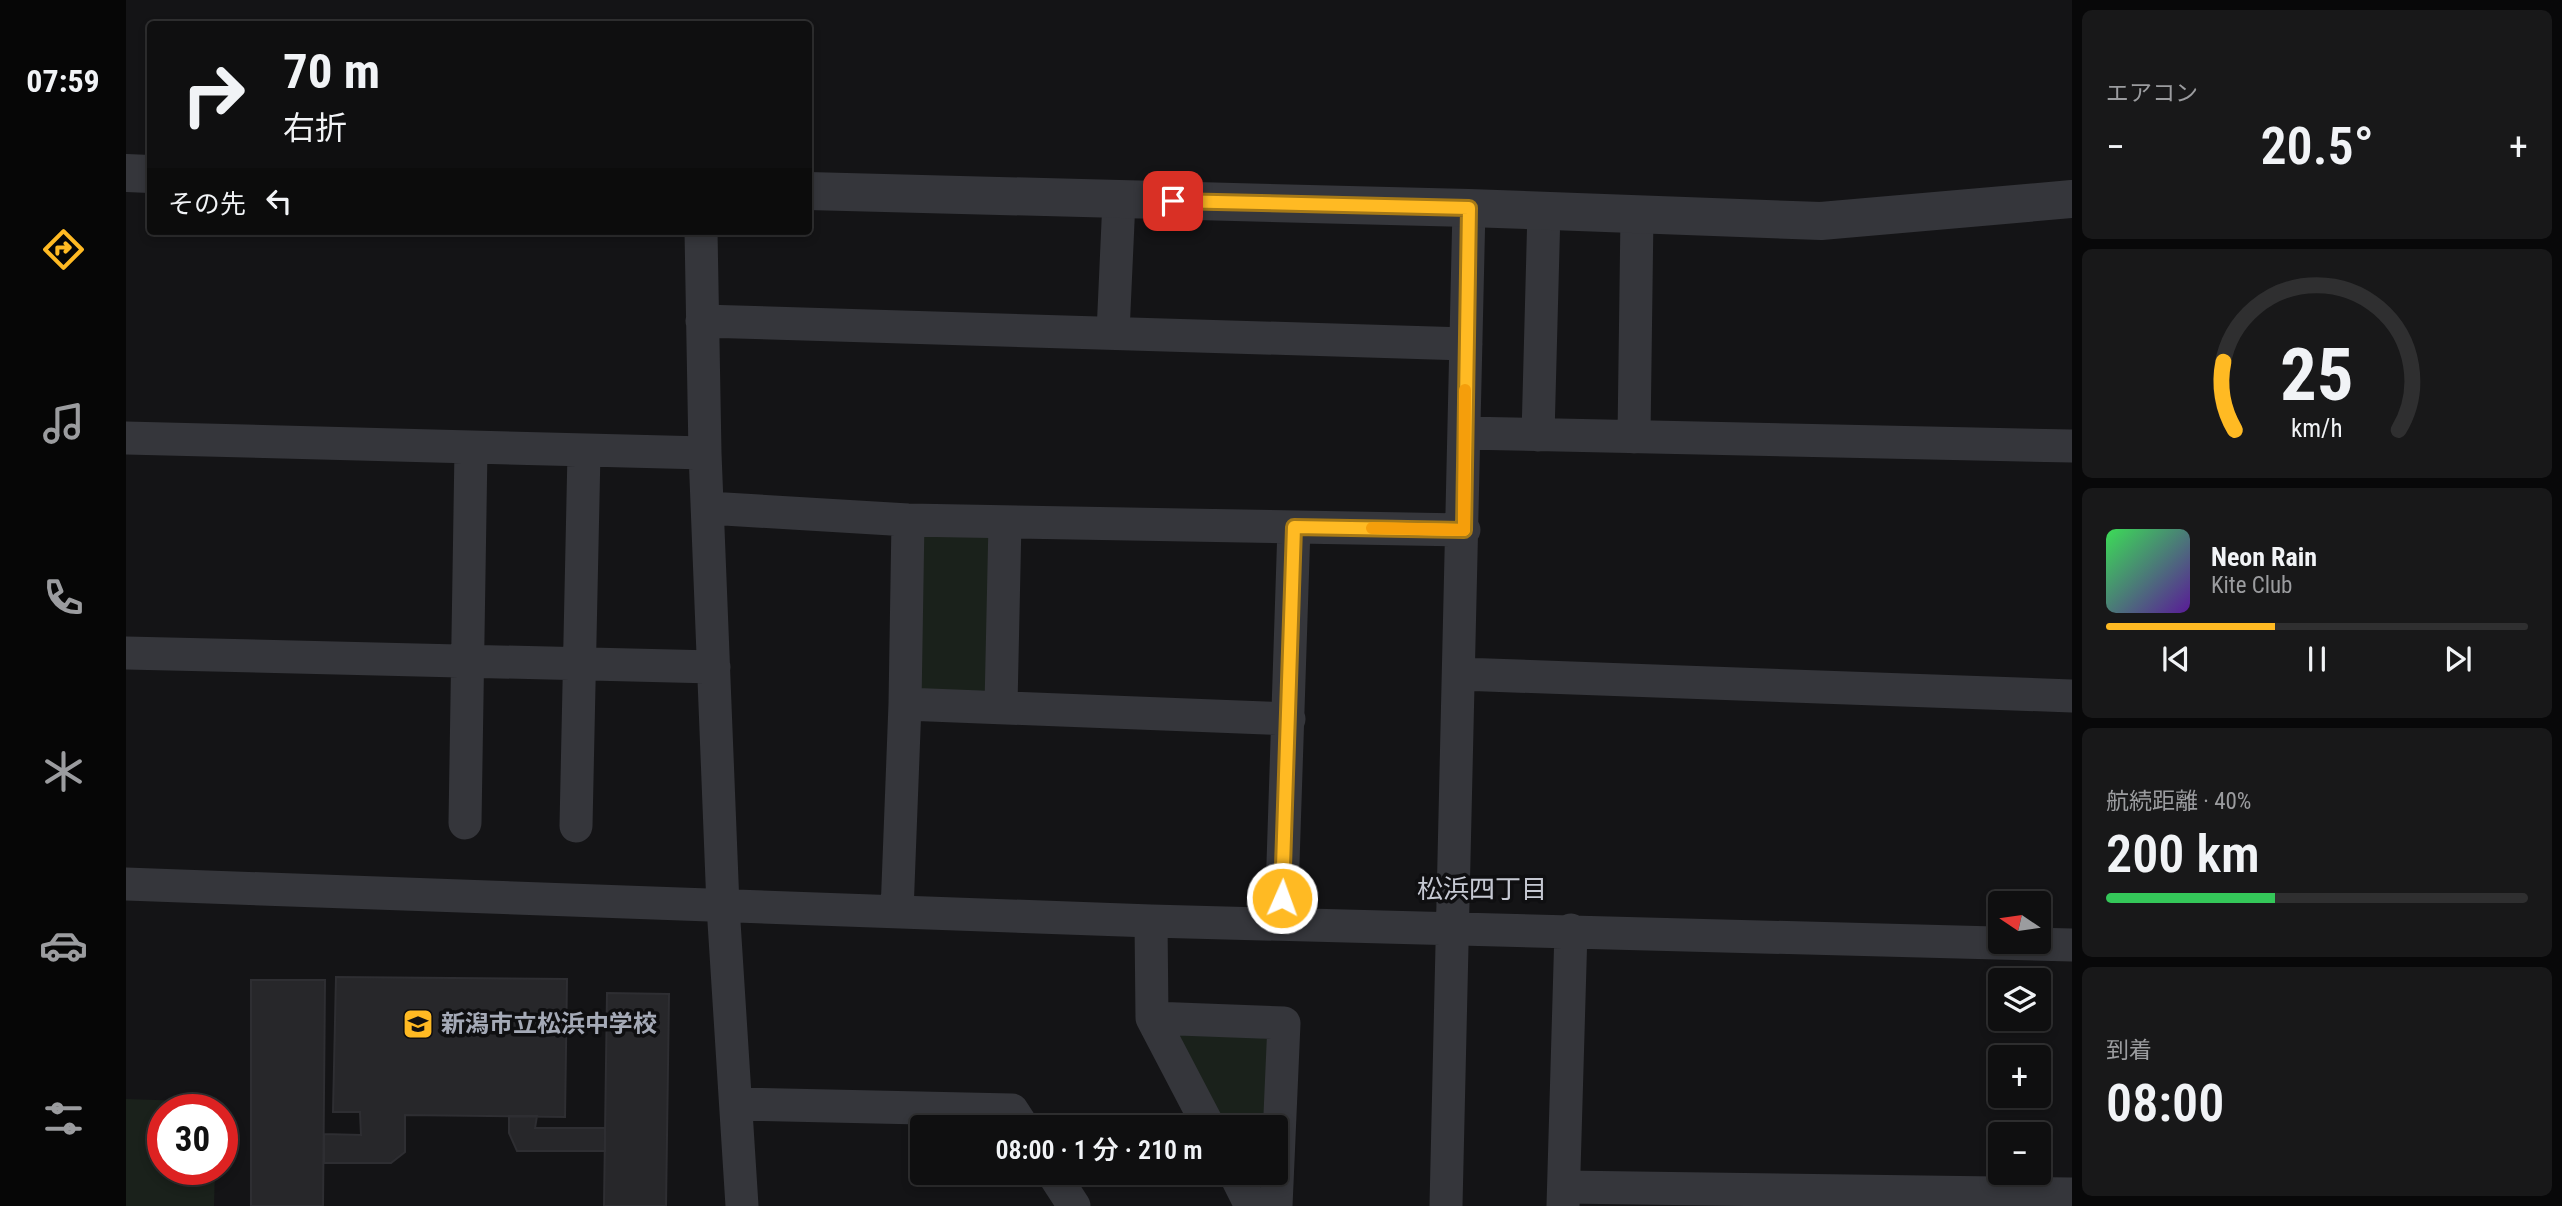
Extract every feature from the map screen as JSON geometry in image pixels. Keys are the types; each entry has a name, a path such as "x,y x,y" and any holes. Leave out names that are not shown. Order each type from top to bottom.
{"street":[{"path":"126,173 147,174"},
{"path":"812,191 1544,210 1821,221 2072,199"},
{"path":"1113,333 1119,200"},
{"path":"1446,1206 1451,929 1464,530 1469,208"},
{"path":"1538,435 1544,210"},
{"path":"1634,437 1637,214"},
{"path":"701,235 705,453 723,906 742,1206"},
{"path":"702,321 1466,344"},
{"path":"1464,433 2072,446"},
{"path":"126,438 584,452 705,453"},
{"path":"465,823 471,449"},
{"path":"576,826 584,452"},
{"path":"708,508 908,520 1464,530"},
{"path":"897,912 905,704 908,520"},
{"path":"1001,705 1005,522"},
{"path":"1281,924 1294,527"},
{"path":"126,653 714,667"},
{"path":"1460,674 2072,696"},
{"path":"905,704 1001,705 1289,719"},
{"path":"126,884 1151,921 2072,945"},
{"path":"1151,921 1152,1018 1203,1115"},
{"path":"1571,930 1564,1197 2072,1194"},
{"path":"1152,1018 1284,1023 1276,1206"},
{"path":"737,1104 1012,1110 1015,1115"},
{"path":"1060,1185 1074,1206"},
{"path":"1240,1185 1251,1206"}],"shaded area":[{"path":"992,528 994,690 922,695 914,686 918,534"},
{"path":"1179,1029 1270,1039 1268,1115 1214,1115 1173,1036"},
{"path":"126,1099 147,1100 147,1185 215,1185 214,1206 126,1206"}],"building":[{"path":"336,977 567,979 565,1117 405,1115 405,1152 391,1163 324,1163 324,1134 361,1135 360,1112 333,1112"},
{"path":"251,980 325,980 323,1206 251,1206"},
{"path":"607,993 669,994 666,1206 604,1206"},
{"path":"509,1116 537,1116 535,1128 605,1128 605,1151 517,1151 509,1133"}],"slow traffic":[{"path":"1372,528 1464,530 1465,390"}],"place":[{"name":"新潟市立松浜中学校","path":"418,1024"}],"district":[{"name":"松浜四丁目","path":"1482,889"}],"route":[{"path":"1173,201 1469,208 1464,530 1294,527 1282,898"}]}
